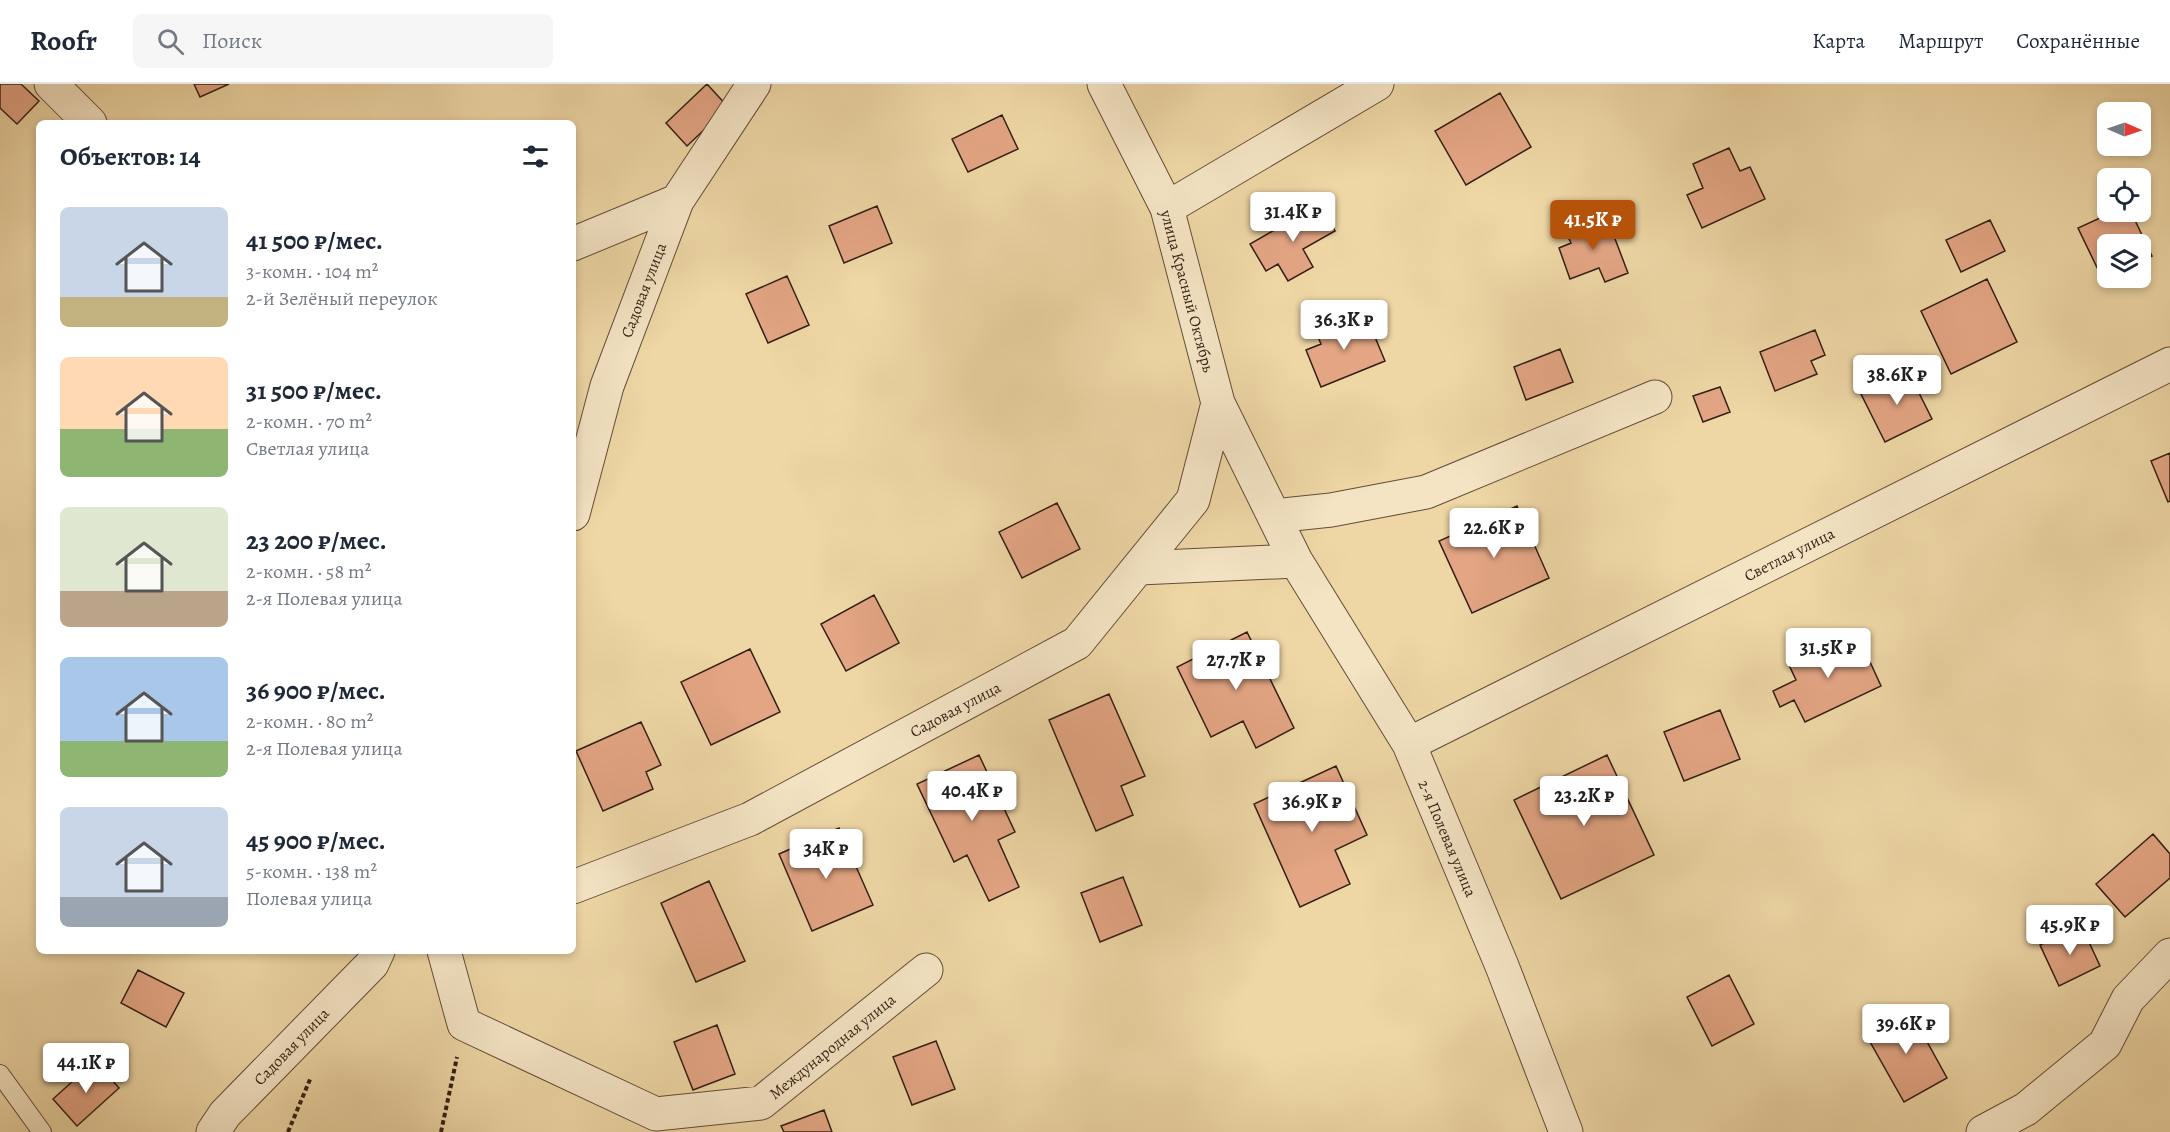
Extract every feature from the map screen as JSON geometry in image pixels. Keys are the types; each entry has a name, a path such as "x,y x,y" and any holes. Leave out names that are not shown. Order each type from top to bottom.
{"street":[{"path":"51,84 87,120"},
{"name":"Садовая улица","path":"576,503 607,386 677,201 754,84"},
{"name":"улица Красный Октябрь","path":"1104,84 1167,208 1218,403 1274,516"},
{"path":"1167,208 1377,84"},
{"path":"576,243 677,201"},
{"name":"Светлая улица","path":"1409,744 2170,364"},
{"path":"1274,516 1331,510 1426,492 1655,397"},
{"name":"Садовая улица","path":"576,886 750,819 1077,643 1193,500 1218,403"},
{"name":"2-я Полевая улица","path":"1274,516 1296,561 1409,744 1502,966 1566,1132"},
{"path":"1139,568 1296,561"},
{"name":"Садовая улица","path":"213,1132 225,1114 375,957 390,954"},
{"path":"445,954 464,1024"},
{"path":"1983,1132 2026,1109 2105,1044 2128,999 2170,955"},
{"name":"Международная улица","path":"464,1024 656,1114 761,1103 926,970"}],"lane":[{"path":"0,1074 42,1132"}],"path":[{"path":"441,1132 464,1024"}],"building":[{"path":"0,84 21,84 39,101 17,124 0,108"},
{"path":"194,84 229,84 200,97"},
{"path":"707,84 728,107 687,146 666,123"},
{"path":"1500,93 1531,147 1466,185 1435,131"},
{"path":"1002,115 1018,149 968,172 952,139"},
{"path":"1729,148 1740,171 1750,167 1765,199 1702,228 1687,195 1703,188 1693,164"},
{"path":"1320,204 1335,231 1303,249 1313,267 1288,281 1278,264 1266,271 1250,244"},
{"path":"877,206 892,243 844,263 829,226"},
{"path":"1606,215 1628,273 1605,282 1599,268 1570,279 1559,248 1571,243 1565,231"},
{"path":"2097,219 2097,222 2136,222 2142,234 2097,234 2097,268 2078,228"},
{"path":"1990,220 2005,251 1961,272 1946,240"},
{"path":"787,276 809,325 768,343 746,294"},
{"path":"1987,279 2017,342 1951,374 1921,311"},
{"path":"1350,316 1355,330 1370,325 1385,361 1321,387 1306,350 1321,344 1315,330"},
{"path":"1815,330 1825,355 1811,361 1817,374 1775,391 1760,352"},
{"path":"1560,349 1573,382 1526,400 1514,367"},
{"path":"1908,371 1932,419 1885,442 1861,394"},
{"path":"1720,387 1730,412 1703,422 1693,396"},
{"path":"2170,453 2170,501 2168,502 2151,461"},
{"path":"1057,503 1080,549 1022,578 999,532"},
{"path":"1517,506 1549,578 1472,613 1439,541"},
{"path":"874,595 899,643 846,671 821,624"},
{"path":"1247,632 1294,728 1256,748 1243,721 1211,737 1177,667"},
{"path":"1860,640 1881,686 1805,722 1794,700 1780,707 1773,691 1796,680 1788,663 1836,641 1840,649"},
{"path":"750,649 780,712 711,745 681,682"},
{"path":"1109,694 1145,776 1121,786 1133,815 1096,831 1049,720"},
{"path":"1720,710 1740,759 1684,781 1664,732"},
{"path":"641,722 661,765 646,772 653,789 603,811 576,751"},
{"path":"979,755 1015,832 998,840 1019,887 989,901 967,855 954,862 917,784"},
{"path":"1607,755 1654,855 1561,899 1514,800"},
{"path":"1336,766 1367,835 1335,850 1350,884 1300,907 1254,804"},
{"path":"839,828 873,905 812,931 779,854"},
{"path":"2153,834 2170,854 2170,878 2125,917 2096,884"},
{"path":"1123,877 1142,925 1100,942 1081,893"},
{"path":"709,881 745,961 696,982 661,903"},
{"path":"2081,925 2100,966 2059,986 2040,945"},
{"path":"138,970 184,993 166,1027 121,1003"},
{"path":"1729,975 1754,1024 1712,1046 1687,997"},
{"path":"1909,1009 1947,1078 1904,1102 1865,1033"},
{"path":"717,1025 735,1074 693,1090 674,1042"},
{"path":"936,1041 955,1089 912,1105 893,1057"},
{"path":"95,1061 119,1088 77,1126 53,1099"},
{"path":"824,1110 832,1132 784,1132 781,1126"}]}
